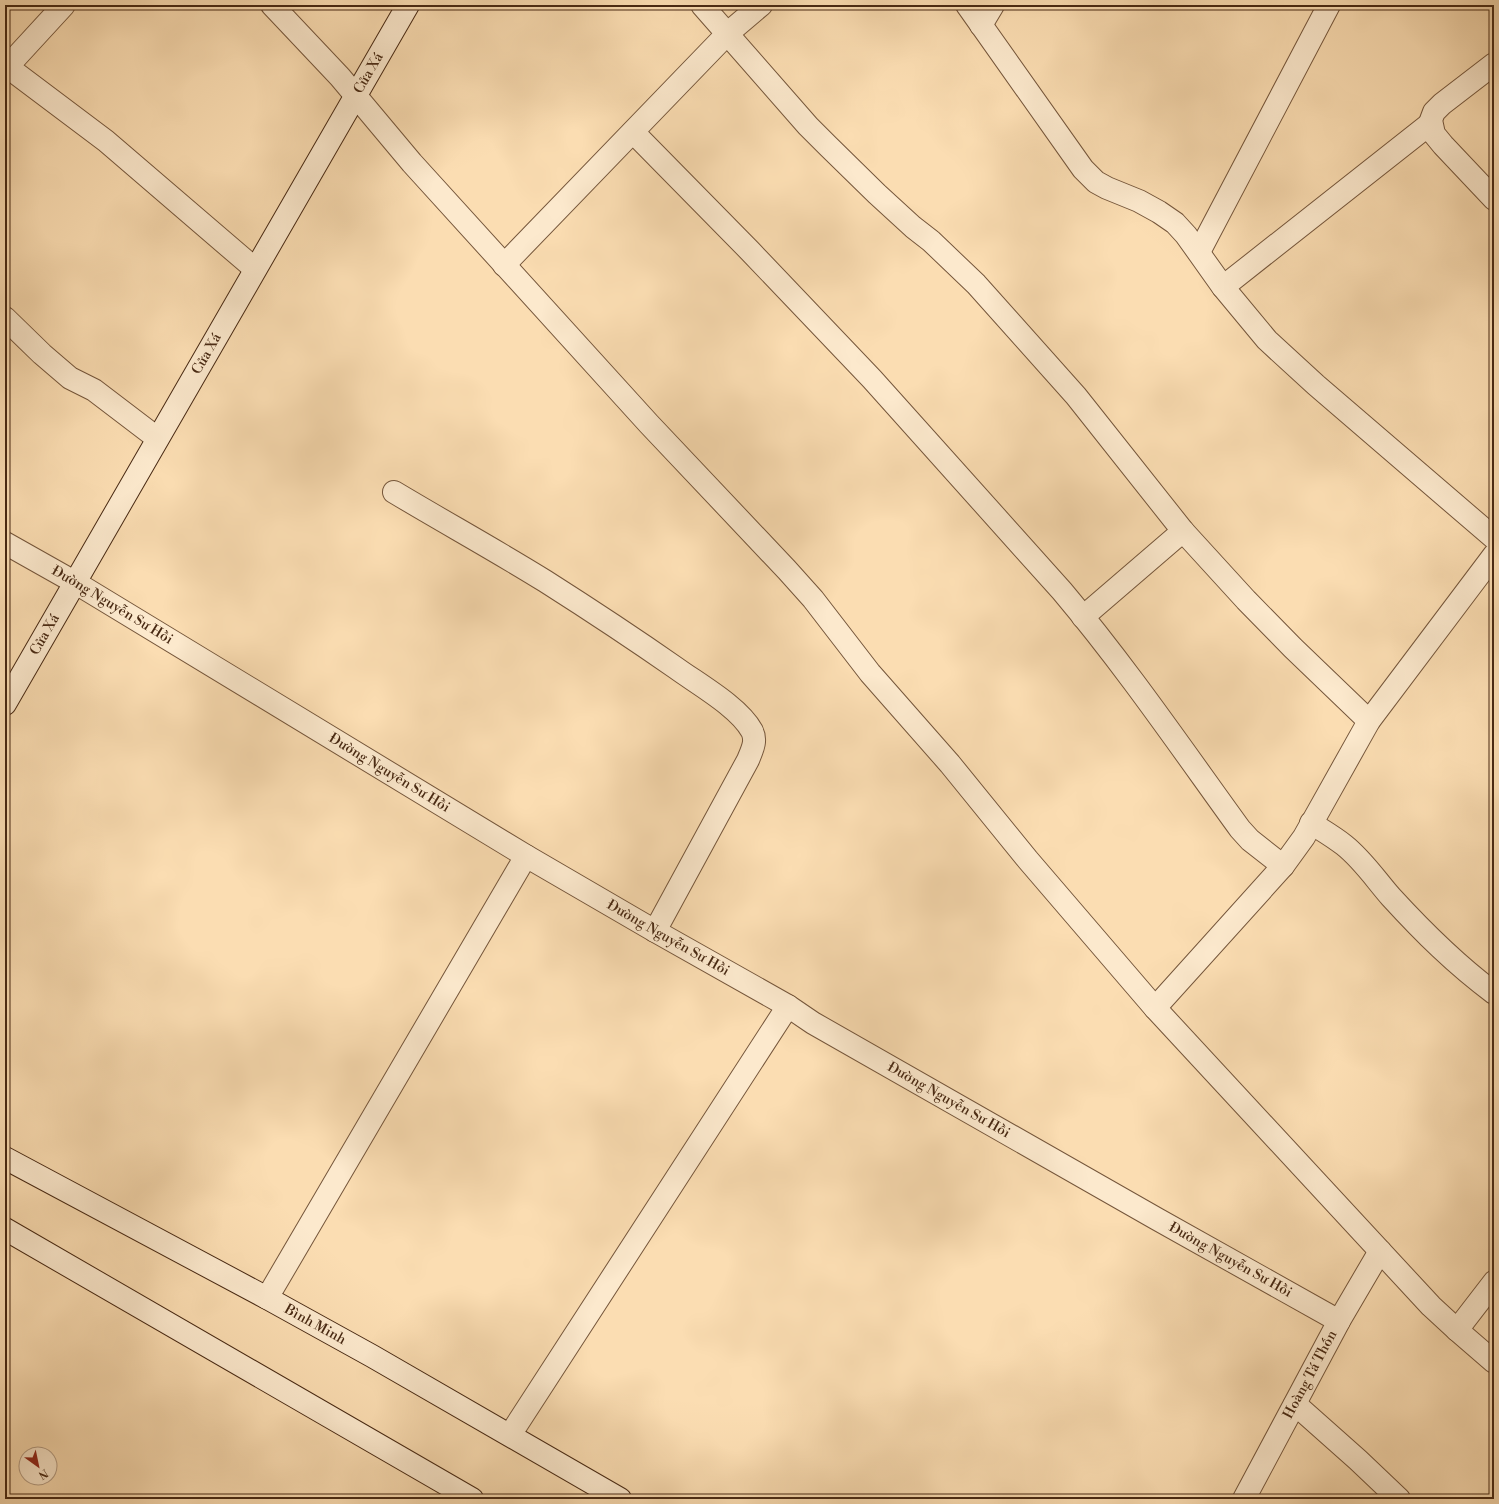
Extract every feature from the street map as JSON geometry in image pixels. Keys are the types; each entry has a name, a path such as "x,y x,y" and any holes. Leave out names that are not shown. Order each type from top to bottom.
{"street":[{"path":"64,5 6,66 106,141 255,269"},
{"path":"272,5 340,77 412,162 504,265 649,424 813,599 870,673 950,764 1028,860 1156,1008 1432,1306 1494,1362"},
{"name":"Cửa Xá","path":"5,704 408,5"},
{"path":"702,5 808,126 877,194 931,241 976,284 1076,396 1183,531 1246,600 1293,648 1369,721"},
{"path":"504,265 728,33 761,5"},
{"path":"967,5 1083,169 1096,182 1107,188 1139,200 1175,223 1199,252 1223,287 1267,340 1316,386 1494,538"},
{"path":"981,25 993,5"},
{"path":"1199,252 1329,5"},
{"path":"1494,64 1442,104 1434,112 1431,120 1434,134 1494,199"},
{"path":"1223,287 1431,123"},
{"path":"633,132 750,251 872,379 1083,617 1240,829 1250,840 1283,866"},
{"path":"5,318 42,354 70,378 94,390 157,438"},
{"path":"394,492 545,581 646,647 720,699 734,710 751,729 754,736 754,745 748,760 655,931"},
{"path":"1083,617 1183,531"},
{"name":"Đường Nguyễn Sư Hồi","path":"5,544 76,583 526,856 788,1006 813,1023 1339,1321"},
{"path":"1156,1008 1283,866 1304,837 1369,721 1494,555"},
{"path":"1312,823 1345,846 1362,862 1390,896 1448,956 1472,977 1494,993"},
{"path":"267,1298 526,856"},
{"path":"510,1435 788,1006"},
{"name":"Bình Minh","path":"5,1158 267,1298 620,1499"},
{"path":"5,1229 472,1499"},
{"name":"Hoàng Tá Thốn","path":"1244,1499 1339,1321 1380,1251"},
{"path":"1457,1330 1494,1282"},
{"path":"1294,1404 1358,1460 1399,1499"}]}
